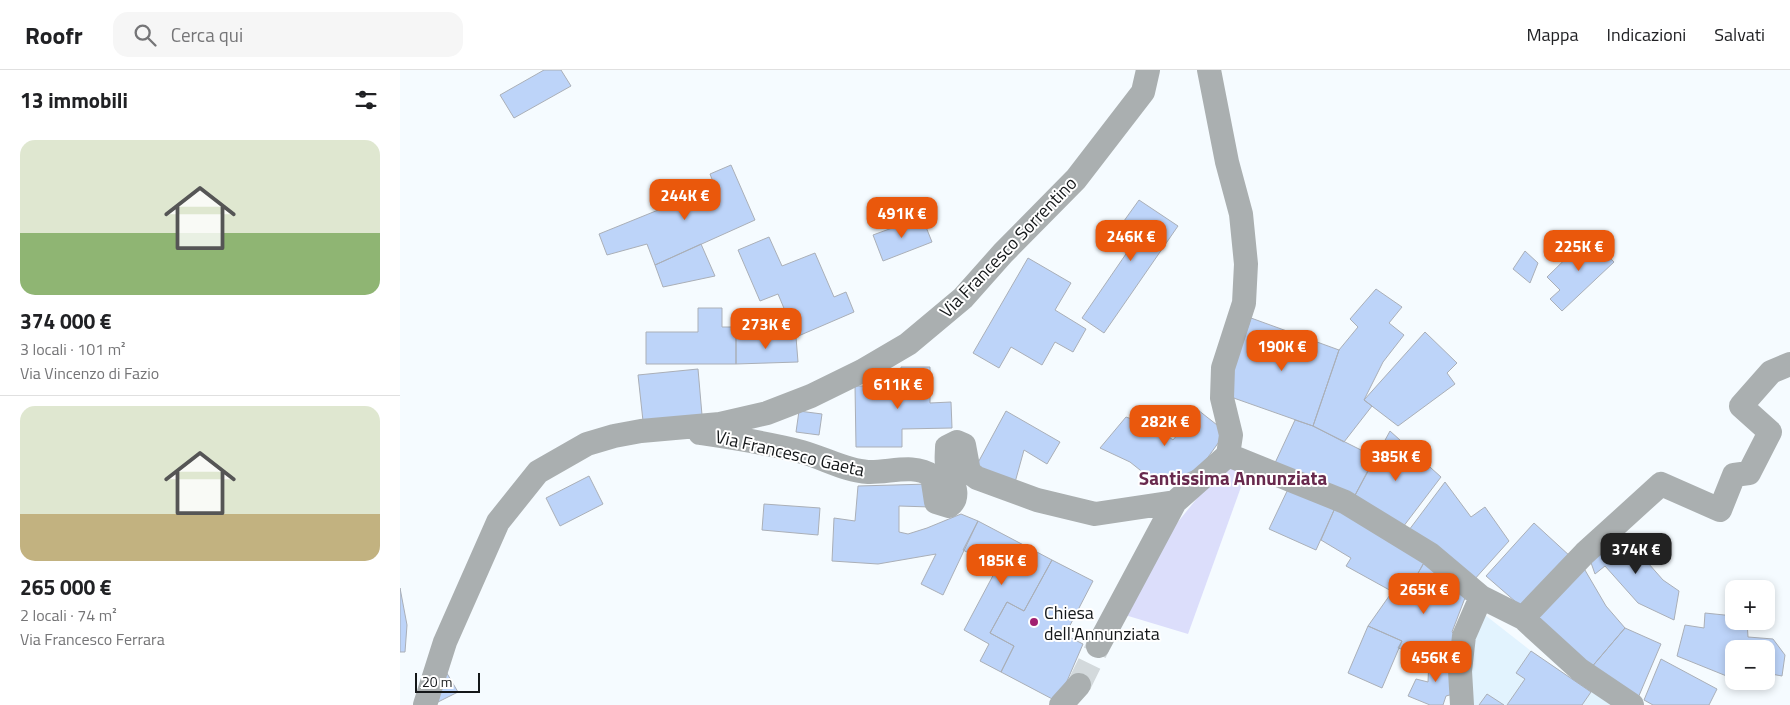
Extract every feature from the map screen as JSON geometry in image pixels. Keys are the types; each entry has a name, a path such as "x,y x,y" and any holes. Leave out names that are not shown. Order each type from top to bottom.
{"street":[{"name":"Via Francesco Sorrentino","path":"425,705 445,642 498,522 538,472 587,444 614,436 671,428 720,424 768,413 811,396 862,371 908,344 963,298 1003,253 1076,179 1143,92 1148,70"},
{"path":"1098,646 1174,502 1228,455 1231,435 1222,398 1223,368 1244,303 1246,264 1241,214 1227,162 1209,70"},
{"path":"1523,618 1585,553 1661,484 1720,510 1734,475 1749,473 1770,432 1741,406 1771,372 1790,364"},
{"name":"Via Francesco Gaeta","path":"671,428 802,452 867,472 914,469 925,471 932,476 936,502 949,506 954,502 956,495 947,464 947,447 957,442 964,445 969,472 977,478 1037,500 1095,514 1174,502"},
{"path":"1228,455 1345,502 1430,554 1481,597 1523,618 1580,670 1632,705"},
{"path":"1462,705 1460,671 1464,636 1481,597"},
{"path":"1061,705 1079,685"}],"shaded area":[{"path":"1231,468 1245,476 1188,634 1125,615 1177,523 1203,491"},
{"path":"1485,615 1531,651 1611,705 1473,705 1469,651"}],"building":[{"path":"544,70 561,70 571,86 514,118 500,95"},
{"path":"731,165 755,220 655,265 647,244 607,255 599,234 715,187 710,174"},
{"path":"1139,200 1178,226 1104,333 1082,318 1128,251 1111,239"},
{"path":"922,217 932,242 883,261 873,235"},
{"path":"1589,236 1614,262 1562,311 1550,299 1560,290 1547,277"},
{"path":"769,237 782,266 815,253 834,297 846,292 854,312 796,337 778,294 760,301 738,250"},
{"path":"701,244 715,276 663,287 655,265"},
{"path":"1525,251 1538,263 1530,283 1513,269"},
{"path":"1028,258 1071,283 1055,310 1086,329 1073,352 1055,342 1042,365 1011,347 999,368 973,353"},
{"path":"1376,289 1402,307 1389,323 1404,335 1383,362 1364,400 1372,406 1344,442 1313,426 1339,350 1358,327 1350,319"},
{"path":"698,308 722,308 722,327 736,327 736,364 646,364 646,332 698,332"},
{"path":"1251,318 1339,350 1313,426 1228,396 1231,376"},
{"path":"1425,332 1457,363 1447,373 1455,384 1398,426 1364,400"},
{"path":"736,337 796,337 798,362 736,364"},
{"path":"901,367 930,367 930,403 951,402 952,428 902,429 902,447 856,447 855,386 901,386"},
{"path":"698,369 702,415 643,421 638,375"},
{"path":"1198,410 1226,432 1201,467 1160,486 1130,462 1100,448 1126,417 1157,428 1173,440"},
{"path":"799,411 822,414 819,435 796,432"},
{"path":"1006,411 1060,442 1047,464 1024,450 1014,486 974,470"},
{"path":"1295,420 1313,426 1375,457 1353,499 1275,463"},
{"path":"1390,431 1441,477 1403,527 1353,499"},
{"path":"589,476 603,504 560,526 546,498"},
{"path":"1445,482 1471,517 1485,507 1509,541 1473,581 1409,530"},
{"path":"929,484 931,507 899,506 899,532 908,534 961,514 978,521 943,595 921,584 936,554 878,564 832,561 834,518 855,521 858,486"},
{"path":"1289,487 1335,508 1316,550 1269,529"},
{"path":"764,504 820,508 818,535 762,530"},
{"path":"1335,508 1426,559 1404,598 1346,566 1351,558 1321,540"},
{"path":"978,521 1052,560 1024,611 1007,602 990,633 1014,646 1001,672 980,661 989,644 964,630 997,568 963,550"},
{"path":"1534,523 1571,557 1524,609 1486,576"},
{"path":"1619,530 1663,580 1679,591 1674,620 1638,603 1605,566 1595,574 1589,557"},
{"path":"1426,559 1468,590 1452,632 1459,639 1452,659 1429,659 1398,648 1402,641 1368,626 1392,592 1404,598"},
{"name":"Chiesa dell'Annunziata","path":"1052,560 1093,581 1065,635 1083,644 1058,702 1001,672 1014,646 990,633 1007,602 1024,611"},
{"path":"1582,565 1606,606 1625,628 1590,669 1535,613"},
{"path":"400,588 407,625 405,652 400,652"},
{"path":"1705,613 1725,615 1725,630 1748,630 1748,637 1774,640 1725,640 1725,675 1677,656 1685,625 1704,628"},
{"path":"1368,626 1402,641 1382,688 1348,673"},
{"path":"1625,628 1661,644 1638,698 1590,669"},
{"path":"1775,642 1785,655 1782,676 1775,675"},
{"path":"1531,651 1591,692 1582,705 1507,705 1525,679 1516,673"},
{"path":"1429,659 1452,659 1457,693 1446,696 1443,705 1430,705 1408,696 1416,679 1428,682"},
{"path":"1661,659 1717,689 1709,705 1653,705 1644,700"},
{"path":"445,670 458,692 438,702"},
{"path":"1487,694 1504,705 1479,705"}],"tunnel":[{"path":"1079,685 1098,646"}],"place":[{"name":"Chiesa dell'Annunziata","path":"1034,622"}],"district":[{"name":"Santissima Annunziata","path":"1233,477"}]}
